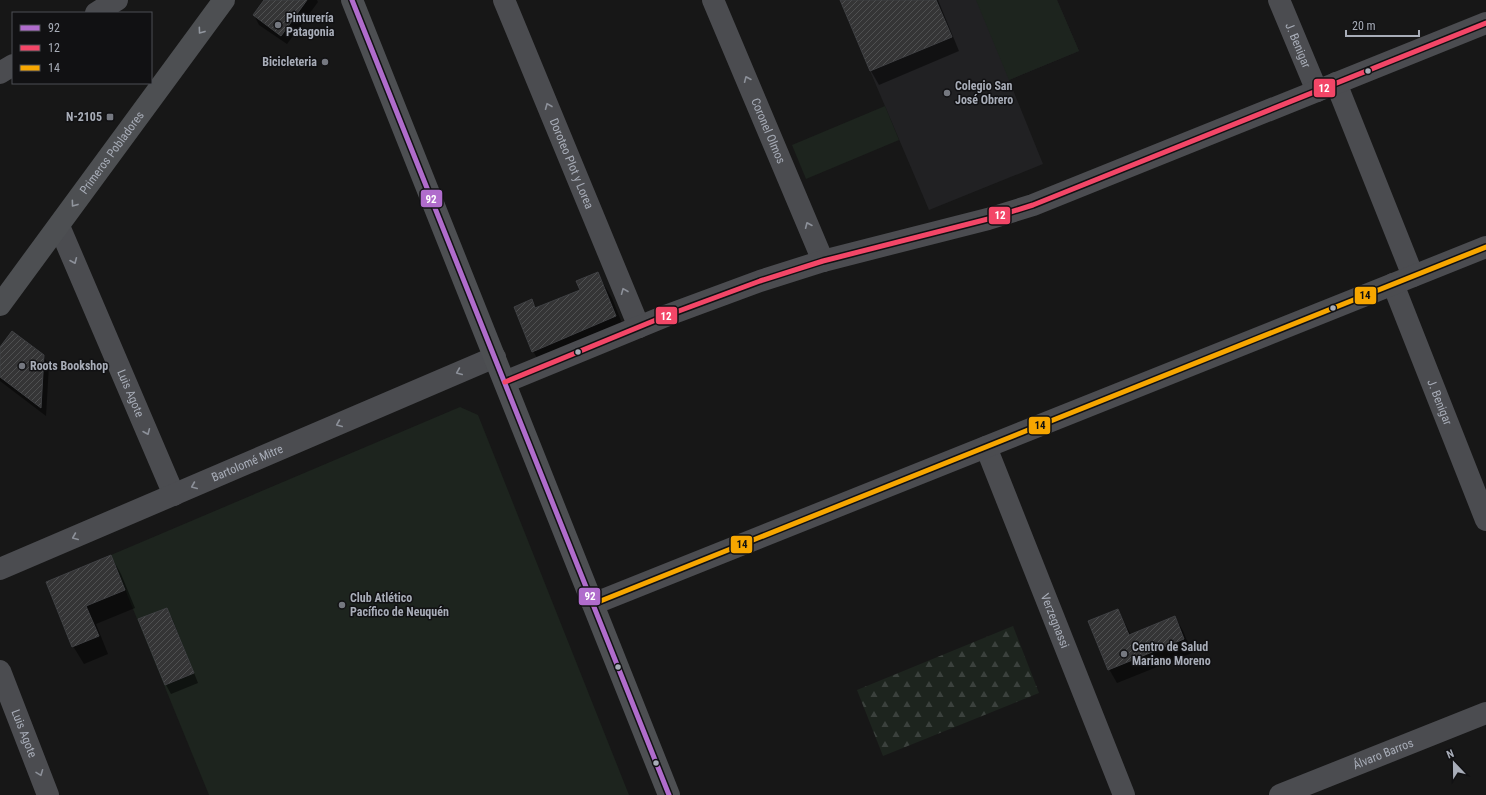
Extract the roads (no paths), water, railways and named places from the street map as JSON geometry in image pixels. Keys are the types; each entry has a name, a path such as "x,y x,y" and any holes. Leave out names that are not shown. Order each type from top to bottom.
{"main road":[{"name":"Primeros Pobladores","path":"0,305 224,0"},
{"path":"352,0 669,795"}],"street":[{"path":"98,12 118,0"},
{"name":"Doroteo Plot y Lorea","path":"504,0 638,327"},
{"name":"Coronel Olmos","path":"713,0 823,261"},
{"name":"J. Benigar","path":"1279,0 1326,87 1414,276"},
{"path":"505,382 732,290 823,261 1012,213 1486,23"},
{"path":"0,73 12,66"},
{"name":"Luis Agote","path":"59,226 174,494"},
{"path":"593,604 1486,247"},
{"name":"J. Benigar","path":"1393,284 1486,520"},
{"name":"Bartolomé Mitre","path":"0,569 495,357"},
{"name":"Verzegnassi","path":"986,447 1124,795"},
{"name":"Luis Agote","path":"0,671 48,795"},
{"name":"Álvaro Barros","path":"1280,795 1486,713"}],"place":[{"name":"Pinturería Patagonia","path":"278,25"},
{"name":"Bicicleteria","path":"325,62"},
{"name":"Colegio San José Obrero","path":"947,93"},
{"name":"N-2105","path":"110,117"},
{"name":"Roots Bookshop","path":"22,366"},
{"name":"Club Atlético Pacífico de Neuquén","path":"342,605"},
{"name":"Centro de Salud Mariano Moreno","path":"1124,654"}]}
